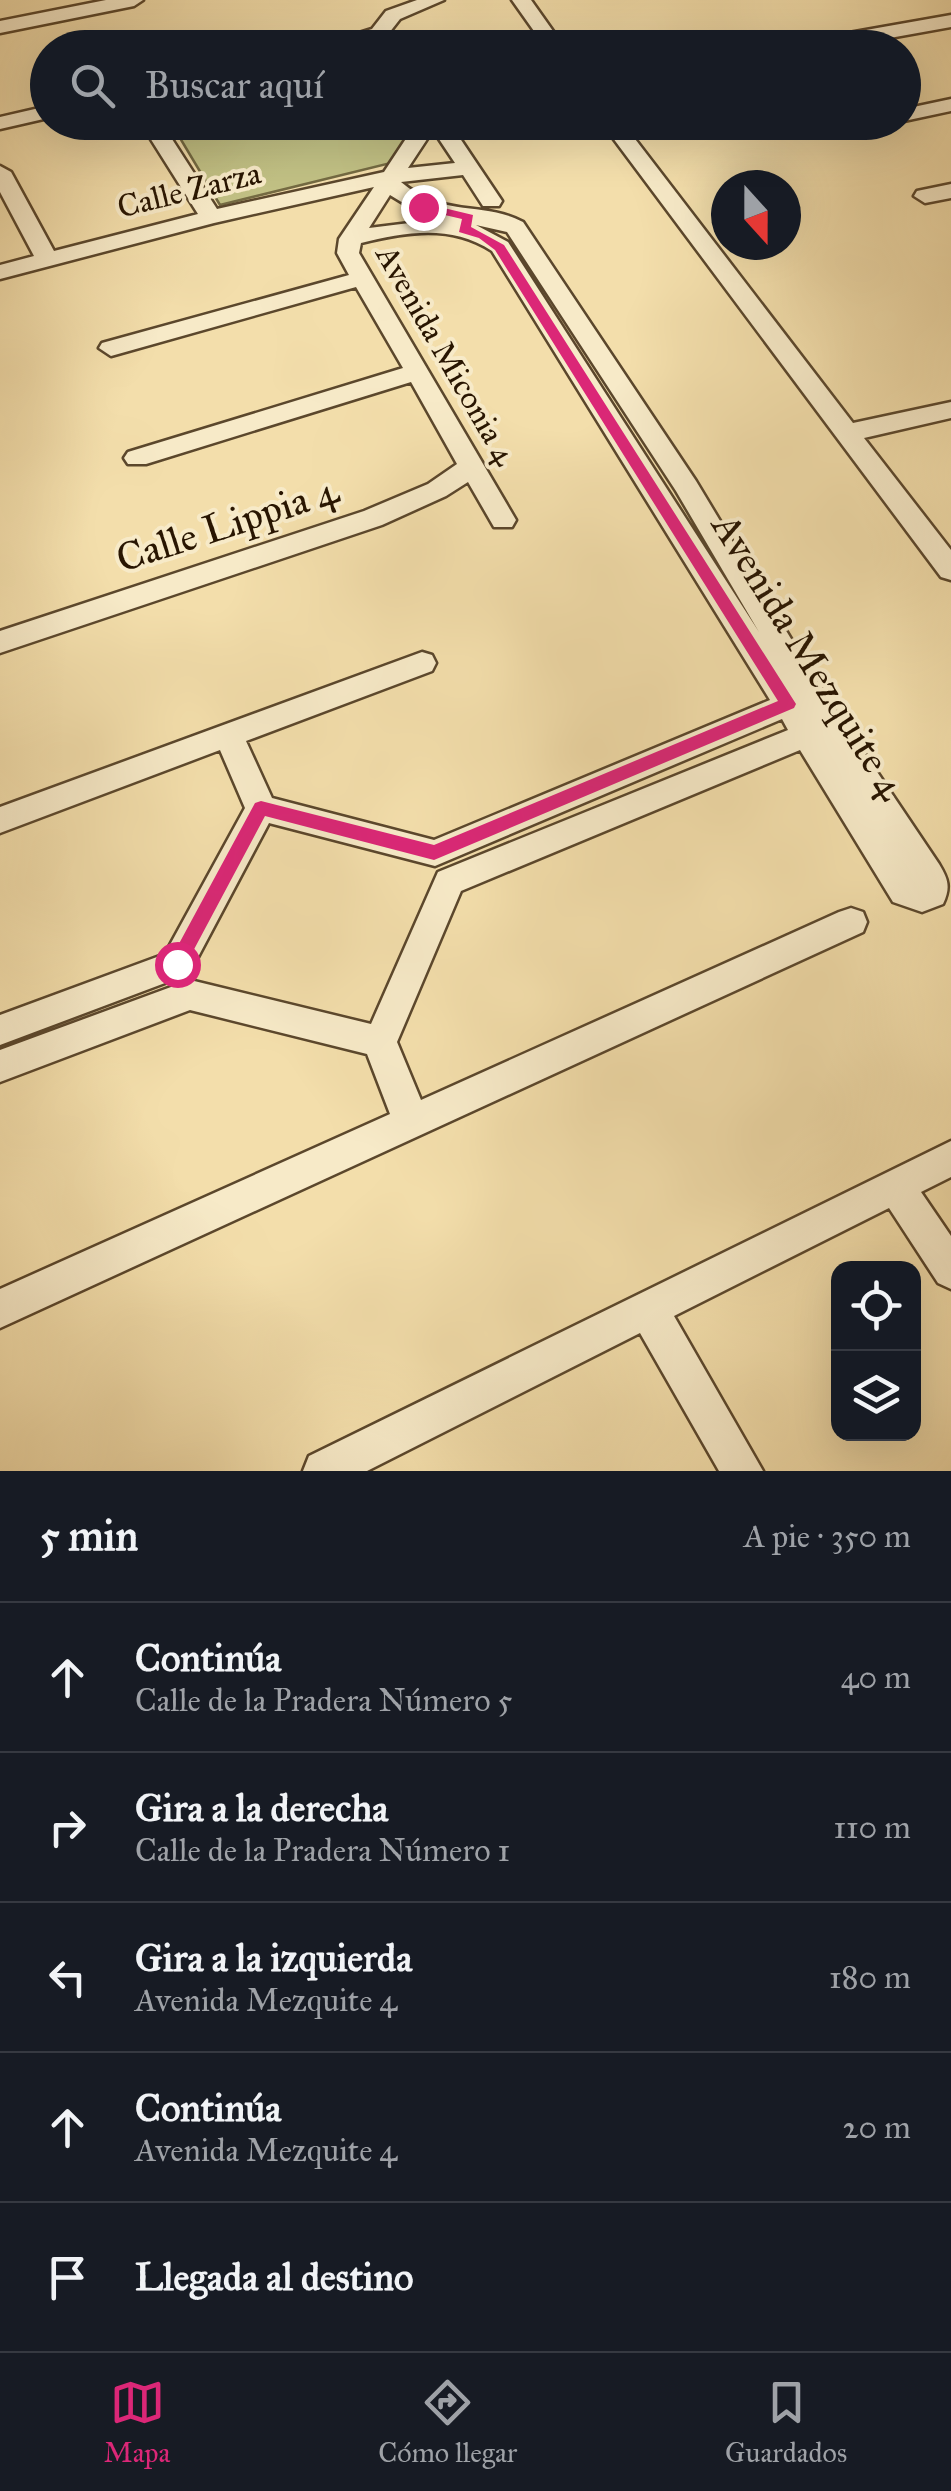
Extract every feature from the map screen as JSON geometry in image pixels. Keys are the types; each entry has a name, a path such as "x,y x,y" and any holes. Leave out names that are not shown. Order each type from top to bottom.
{"street":[{"path":"0,28 62,7 134,0"},
{"path":"388,30 393,15 435,0"},
{"path":"522,0 543,30"},
{"path":"900,30 951,21"},
{"path":"921,112 951,106"},
{"path":"0,123 30,116"},
{"path":"162,140 211,217"},
{"name":"Avenida Miconia 4","path":"417,140 350,239 348,253 503,520"},
{"name":"Avenida Mezquite 4","path":"450,140 469,168 474,216 483,236 500,248 557,312 687,487 799,699"},
{"path":"626,140 948,560"},
{"name":"Calle Zarza","path":"0,272 211,217 392,179 469,168"},
{"path":"0,172 48,260"},
{"name":"Avenida Mezquite 4","path":"392,179 423,207 474,216"},
{"path":"924,196 951,191"},
{"path":"350,239 474,216"},
{"path":"111,348 364,278"},
{"name":"Avenida Mezquite 4","path":"557,312 659,495 819,729 928,873 934,882 932,894 922,898 904,892 819,729"},
{"path":"137,458 416,372"},
{"path":"848,433 951,410"},
{"name":"Calle Lippia 4","path":"0,642 372,518 437,490 472,466"},
{"path":"659,495 687,487"},
{"path":"0,820 422,663"},
{"path":"412,1124 380,1042 442,867 799,699"},
{"path":"228,736 261,808 442,867 819,729"},
{"path":"0,1066 184,980 261,808"},
{"path":"0,1309 852,922"},
{"path":"0,1030 184,980 380,1042"},
{"path":"324,1471 367,1461 648,1309 951,1158"},
{"path":"896,1186 951,1270"},
{"path":"648,1309 742,1471"}],"shaded area":[{"path":"181,140 409,140 395,162 220,205"}],"route":[{"path":"177,964 261,808 434,852 788,704 500,248 464,229 469,218 423,207"}]}
